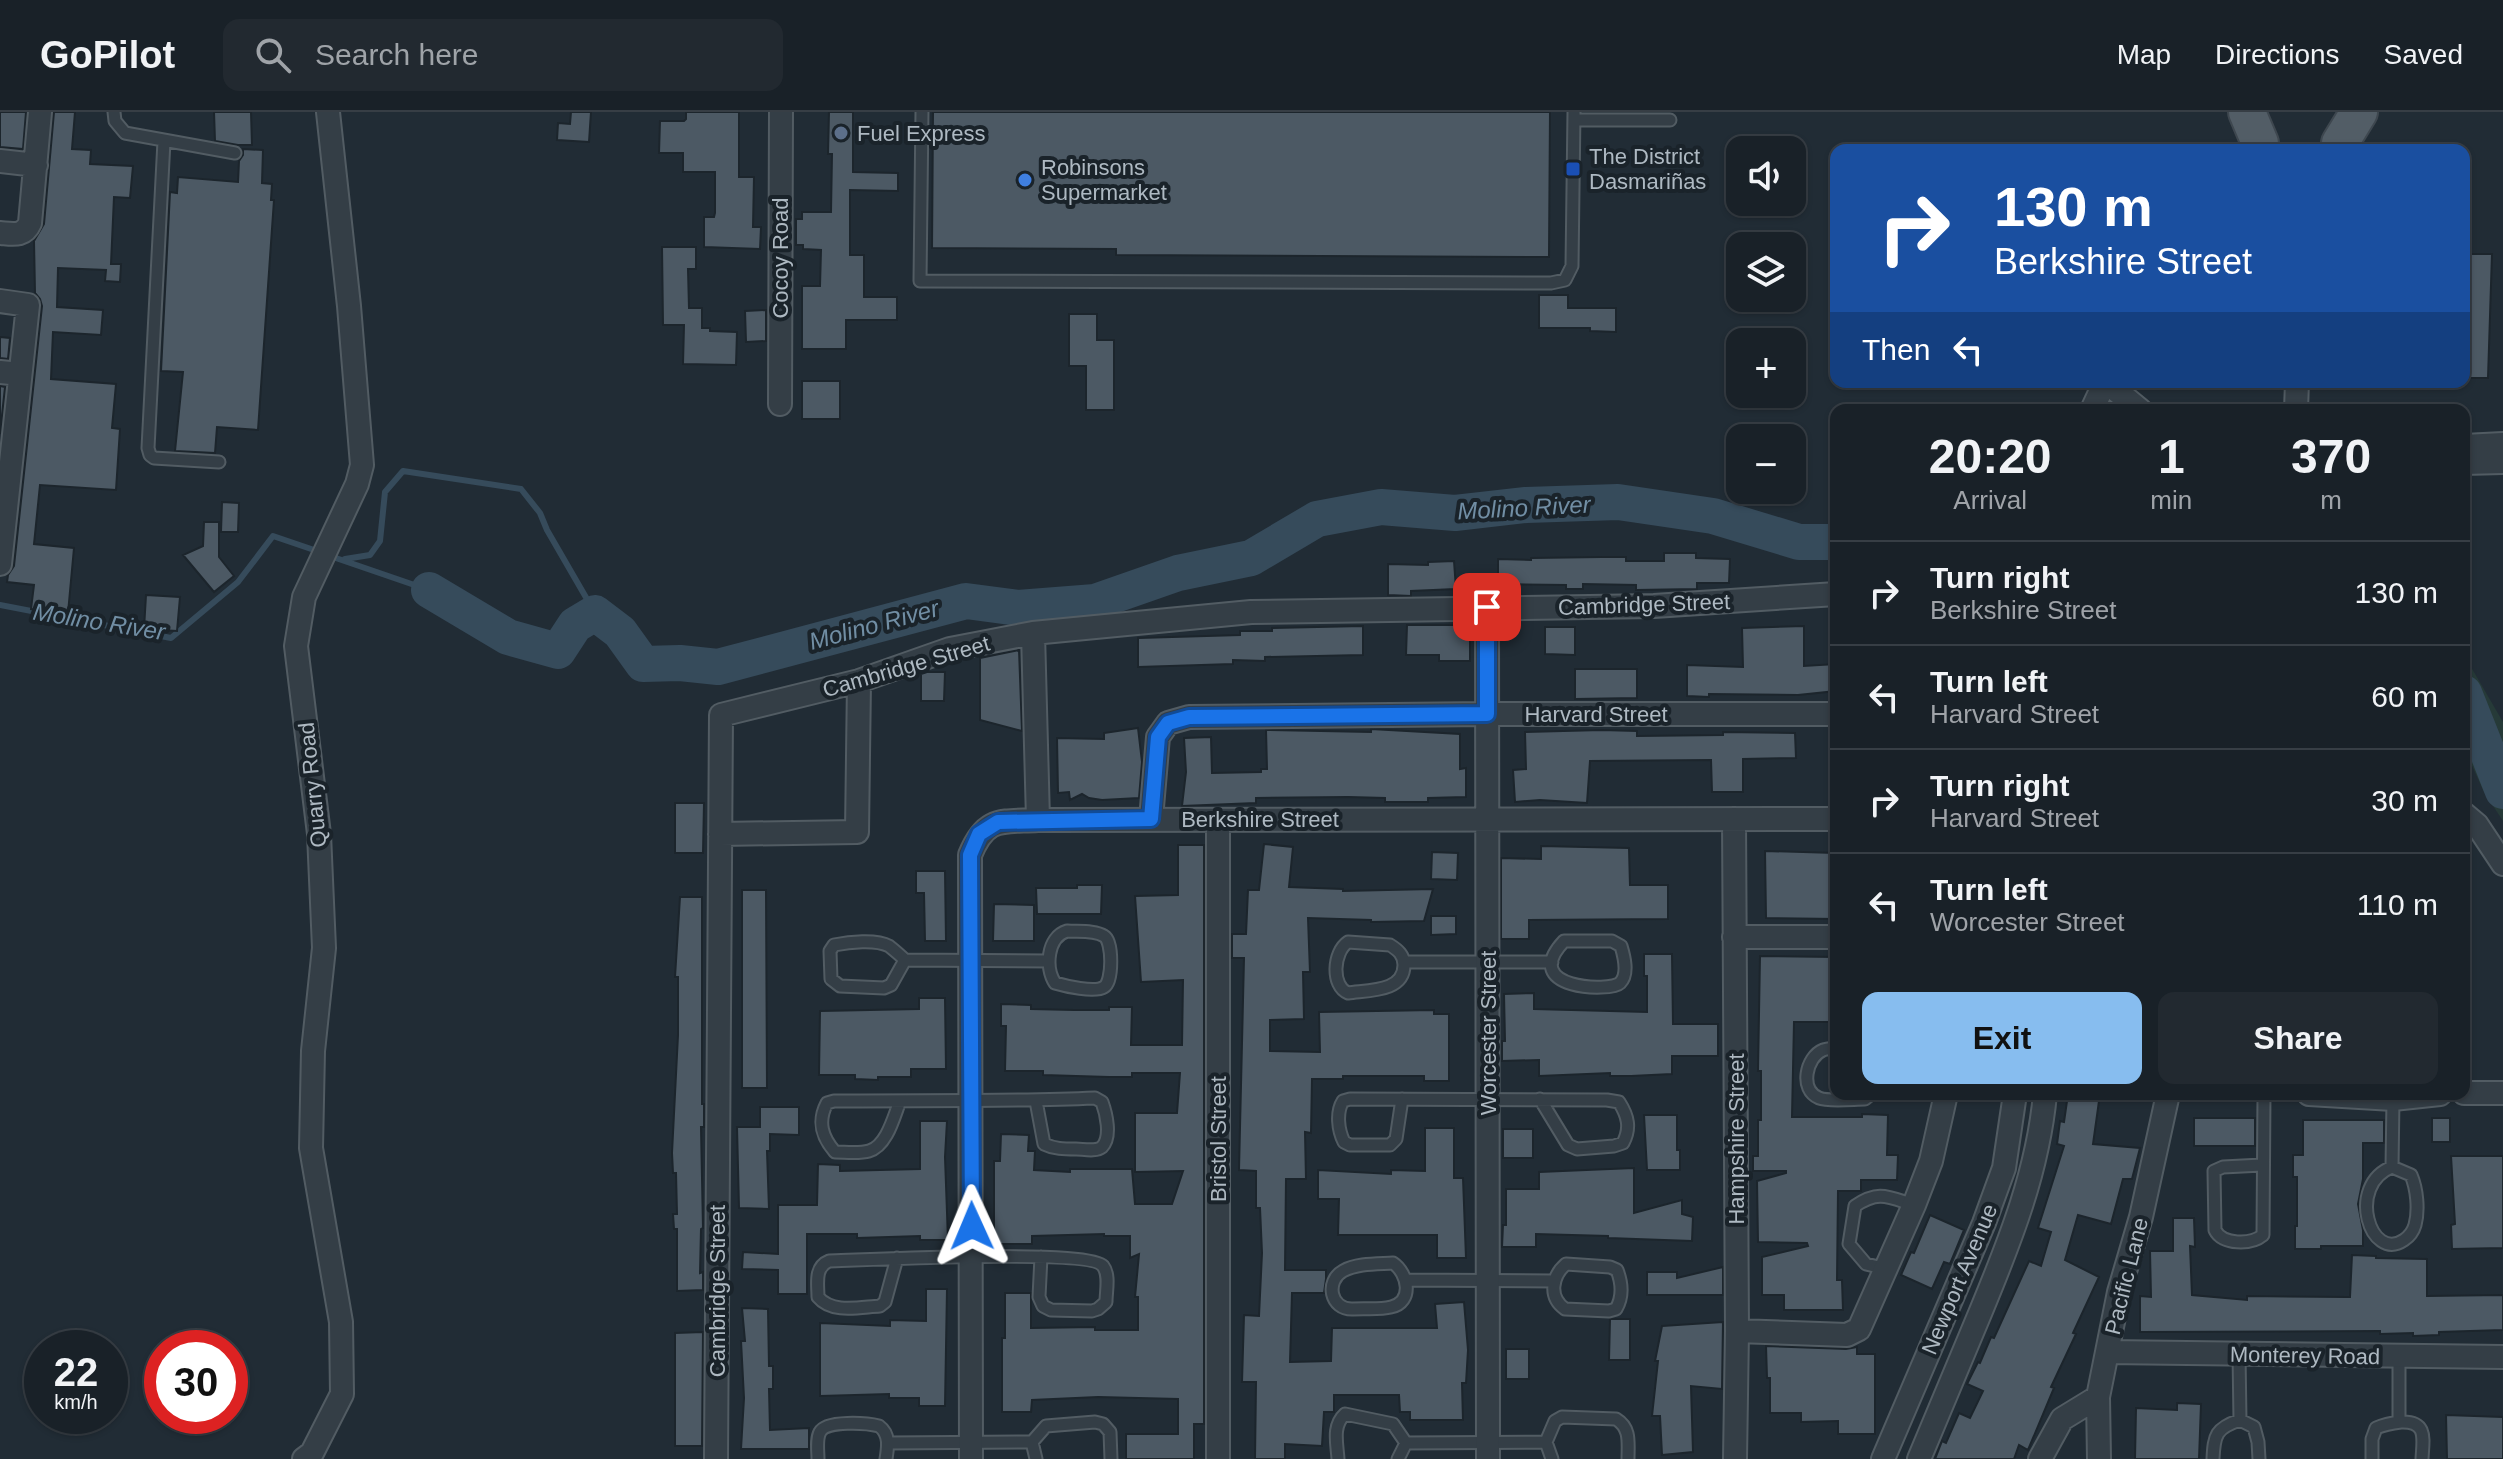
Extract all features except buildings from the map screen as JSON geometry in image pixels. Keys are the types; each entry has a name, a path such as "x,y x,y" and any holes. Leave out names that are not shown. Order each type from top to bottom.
{"main road":[{"path":"2339,135 2359,112"}],"street":[{"path":"0,233 19,234 27,230 30,223 40,112"},
{"name":"Quarry Road","path":"304,1459 312,1453 342,1394 342,1380 341,1322 311,1148 313,1051 324,948 319,834 296,646 304,597 357,484 362,465 328,112"},
{"name":"Cocoy Road","path":"780,404 781,112"},
{"path":"0,161 36,165"},
{"path":"0,301 28,305 10,373 0,564"},
{"path":"2470,446 2503,444"},
{"path":"2470,463 2503,462"},
{"name":"Cambridge Street","path":"716,1459 721,715 859,681 950,649 1033,633 1251,612 1654,606 1830,594"},
{"name":"Worcester Street","path":"1487,607 1489,1451"},
{"path":"1033,633 1038,820"},
{"path":"720,834 857,832 859,681"},
{"name":"Harvard Street","path":"1151,819 1158,737 1168,723 1189,717 1830,714"},
{"name":"Hampshire Street","path":"1734,819 1735,1459"},
{"name":"Berkshire Street","path":"970,1451 970,855 979,834 998,822 1038,820 1830,819"},
{"path":"2470,819 2503,864"},
{"name":"Bristol Street","path":"1218,820 1218,1459"},
{"path":"1734,937 1830,937"},
{"path":"2470,1093 2503,1093"},
{"path":"1737,1331 1847,1335 1859,1329 1931,1161 1945,1100"},
{"name":"Newport Avenue","path":"1883,1459 1984,1223 2004,1168 2014,1100"},
{"name":"Newport Avenue","path":"1919,1459 2012,1236 2042,1126 2044,1100"},
{"name":"Pacific Lane","path":"2099,1459 2098,1397 2119,1292 2141,1217 2167,1100"},
{"name":"Monterey Road","path":"2107,1352 2503,1357"},
{"path":"2040,1459 2062,1419 2098,1397"}],"lane":[{"path":"114,112 115,121 125,133 235,153"},
{"path":"922,112 920,281 1558,283 1565,280 1572,266 1574,116 1670,120"},
{"path":"164,141 148,448 154,458 219,462"},
{"path":"1067,931 1102,934 1111,944 1110,981 1096,990 1055,983 1050,975 1049,961 1054,940 1067,931"},
{"path":"1564,941 1612,941 1621,946 1625,958 1624,975 1620,983 1613,986 1569,984 1561,982 1554,975 1552,962 1564,941"},
{"path":"1348,942 1390,945 1401,953 1405,962 1401,978 1393,986 1348,993 1341,990 1337,983 1338,955 1348,942"},
{"path":"905,960 891,985 884,988 840,986 831,979 830,951 834,945 880,943 905,960 1049,961"},
{"path":"1405,962 1552,962"},
{"path":"1830,1048 1815,1055 1808,1065 1807,1082 1812,1093 1820,1098 1830,1098"},
{"path":"900,1101 885,1137 869,1152 835,1152 821,1132 822,1111 827,1103 900,1101 970,1100 1036,1101 1095,1098 1102,1102 1107,1137 1102,1146 1095,1149 1053,1148 1044,1144 1036,1101"},
{"path":"1402,1099 1396,1139 1390,1145 1350,1145 1344,1142 1340,1133 1339,1108 1343,1101 1402,1099 1488,1098 1607,1100 1619,1102 1626,1115 1628,1133 1623,1143 1614,1146 1577,1149 1568,1145 1540,1099"},
{"path":"2262,1165 2223,1167 2214,1171 2215,1230 2222,1239 2248,1241 2263,1235 2264,1100"},
{"path":"2392,1167 2393,1100"},
{"path":"2392,1167 2411,1175 2416,1186 2416,1221 2411,1235 2400,1243 2392,1244 2384,1242 2371,1230 2366,1202 2375,1178 2392,1167"},
{"path":"1887,1269 1866,1264 1849,1244 1855,1206 1867,1198 1881,1195 1914,1205"},
{"path":"897,1258 887,1295 880,1306 833,1307 824,1305 818,1297 818,1271 829,1261 897,1258 1041,1257 1094,1261 1103,1265 1107,1275 1106,1302 1092,1311 1051,1310 1043,1306 1039,1297 1041,1257"},
{"path":"1393,1263 1407,1280 1406,1294 1401,1302 1392,1307 1344,1309 1336,1304 1332,1294 1334,1279 1351,1268 1393,1263"},
{"path":"1566,1264 1610,1267 1617,1270 1621,1281 1620,1302 1616,1309 1609,1311 1565,1309 1556,1299 1554,1281 1558,1271 1566,1264"},
{"path":"1407,1280 1554,1281"},
{"path":"2239,1354 2240,1420"},
{"path":"2399,1357 2399,1422"},
{"path":"1338,1459 1336,1428 1345,1414 1393,1424 1406,1443 1398,1459"},
{"path":"1552,1459 1546,1442 1555,1421 1562,1417 1616,1419 1623,1423 1628,1432 1628,1459"},
{"path":"2213,1459 2214,1439 2226,1425 2240,1420 2254,1427 2259,1459"},
{"path":"889,1443 970,1451 1032,1442 1046,1426 1095,1422 1103,1424 1110,1432 1111,1459"},
{"path":"2372,1459 2372,1439 2376,1428 2399,1422 2414,1422 2420,1427 2423,1435 2422,1459"},
{"path":"818,1459 818,1434 823,1427 831,1424 879,1426 889,1443 886,1459"},
{"path":"1032,1442 1036,1459"},
{"path":"1406,1443 1489,1451 1546,1442"}],"green space":[{"path":"2470,665 2503,722 2503,821 2484,792 2470,761"}],"waterway":[{"path":"345,559 370,555 380,541 385,492 403,471 521,489 540,513 595,613"},
{"name":"Molino River","path":"429,590 508,637 558,651 575,625 595,613 620,632 643,664 680,663 718,667 966,601 1018,608 1095,602 1178,573 1251,558 1317,519 1381,507 1455,513 1526,505 1618,502 1713,516 1799,542 1830,542"},
{"name":"Molino River","path":"0,605 171,638 238,582 273,536 320,552"},
{"name":"Molino River","path":"330,556 429,590"},
{"name":"Molino River","path":"2470,708 2503,791"}],"place":[{"name":"Fuel Express","path":"841,133"},
{"name":"The District Dasmariñas","path":"1573,169"},
{"name":"Robinsons Supermarket","path":"1025,180"}],"route":[{"path":"972,1226 970,855 979,834 998,822 1151,819 1158,737 1168,723 1189,717 1487,714 1487,607"}]}
